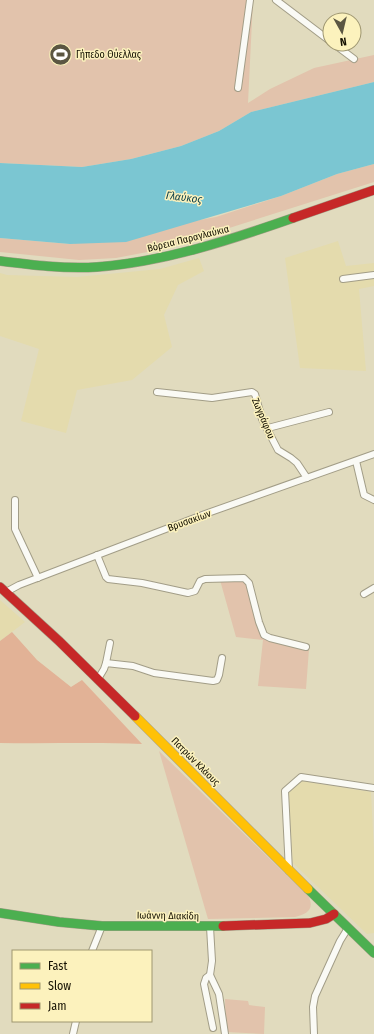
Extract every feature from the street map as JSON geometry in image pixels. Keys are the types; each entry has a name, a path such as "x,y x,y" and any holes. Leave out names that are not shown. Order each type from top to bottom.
{"main road":[{"name":"Βόρεια Παραγλαύκια","path":"0,261 51,267 97,266 165,257 195,250 270,227 374,190"},
{"name":"Πατρών Κλάους","path":"3,590 98,680 289,871 374,953"},
{"name":"Ιωάννη Διακίδη","path":"0,913 67,923 102,926 210,927 310,923 326,919 334,914"}],"street":[{"path":"238,88 250,0"},
{"path":"276,0 322,35"},
{"path":"345,52 354,59"},
{"path":"343,279 374,275"},
{"name":"Ζωγράφου","path":"157,392 212,398 252,392 255,394 262,419 268,428 278,450 297,463 307,478"},
{"path":"268,428 329,412"},
{"name":"Βρυσακίων","path":"3,590 220,508 374,454"},
{"path":"356,461 364,495 374,500"},
{"path":"15,500 14,529 38,578"},
{"path":"98,555 108,579 142,583 188,593 195,591 200,582 205,579 244,578 249,583 259,622 264,635 270,638 306,647"},
{"path":"364,594 374,588"},
{"path":"98,680 106,663 110,643"},
{"path":"106,663 133,666 154,673 213,681 217,680 219,676 222,658"},
{"path":"289,871 285,791 301,777 374,788"},
{"path":"92,950 102,926"},
{"path":"210,927 212,961 210,975 219,994 225,1034"},
{"path":"314,1034 313,1008 315,996 340,941 348,928"},
{"path":"210,975 206,978 204,984 213,1028"},
{"path":"73,1034 76,1022"}],"shaded area":[{"path":"0,0 253,0 248,103 270,89 314,68 374,55 374,82 251,112 219,131 181,146 131,159 82,167 0,163"},
{"path":"374,164 374,182 163,249 116,258 79,260 0,252 0,238 70,244 216,217 281,196 337,174"},
{"path":"338,241 346,266 374,263 374,286 359,289 366,371 300,368 285,258"},
{"path":"199,258 204,271 178,285 164,315 172,347 132,380 77,390 66,433 21,421 39,349 0,336 0,273 7,275 77,277 160,269"},
{"path":"220,580 247,581 264,638 309,649 306,689 258,686 263,640 236,637"},
{"path":"0,600 25,622 0,641"},
{"path":"12,632 37,660 71,687 82,680 142,744 0,743 0,641"},
{"path":"159,751 308,896 311,904 307,912 295,917 208,919"},
{"path":"301,781 371,792 374,852 374,933 367,934 293,863 288,793"},
{"path":"225,999 248,1001 249,1005 265,1007 264,1034 226,1032"}],"water":[{"name":"Γλαύκος","path":"374,82 374,164 337,174 281,196 126,242 70,244 0,238 0,163 82,167 131,159 181,146 219,131 251,112"}],"traffic: fast":[{"path":"0,261 60,267 97,267 122,264 196,249 293,218"},
{"path":"308,889 374,953"},
{"path":"0,913 59,922 102,926 223,926"}],"traffic: slow":[{"path":"135,716 308,889"}],"traffic: jam":[{"path":"293,218 374,190"},
{"path":"0,587 59,641 135,716"},
{"path":"223,926 310,923 326,919 334,914"}],"place":[{"name":"Γήπεδο Θύελλας","path":"61,54"}]}
